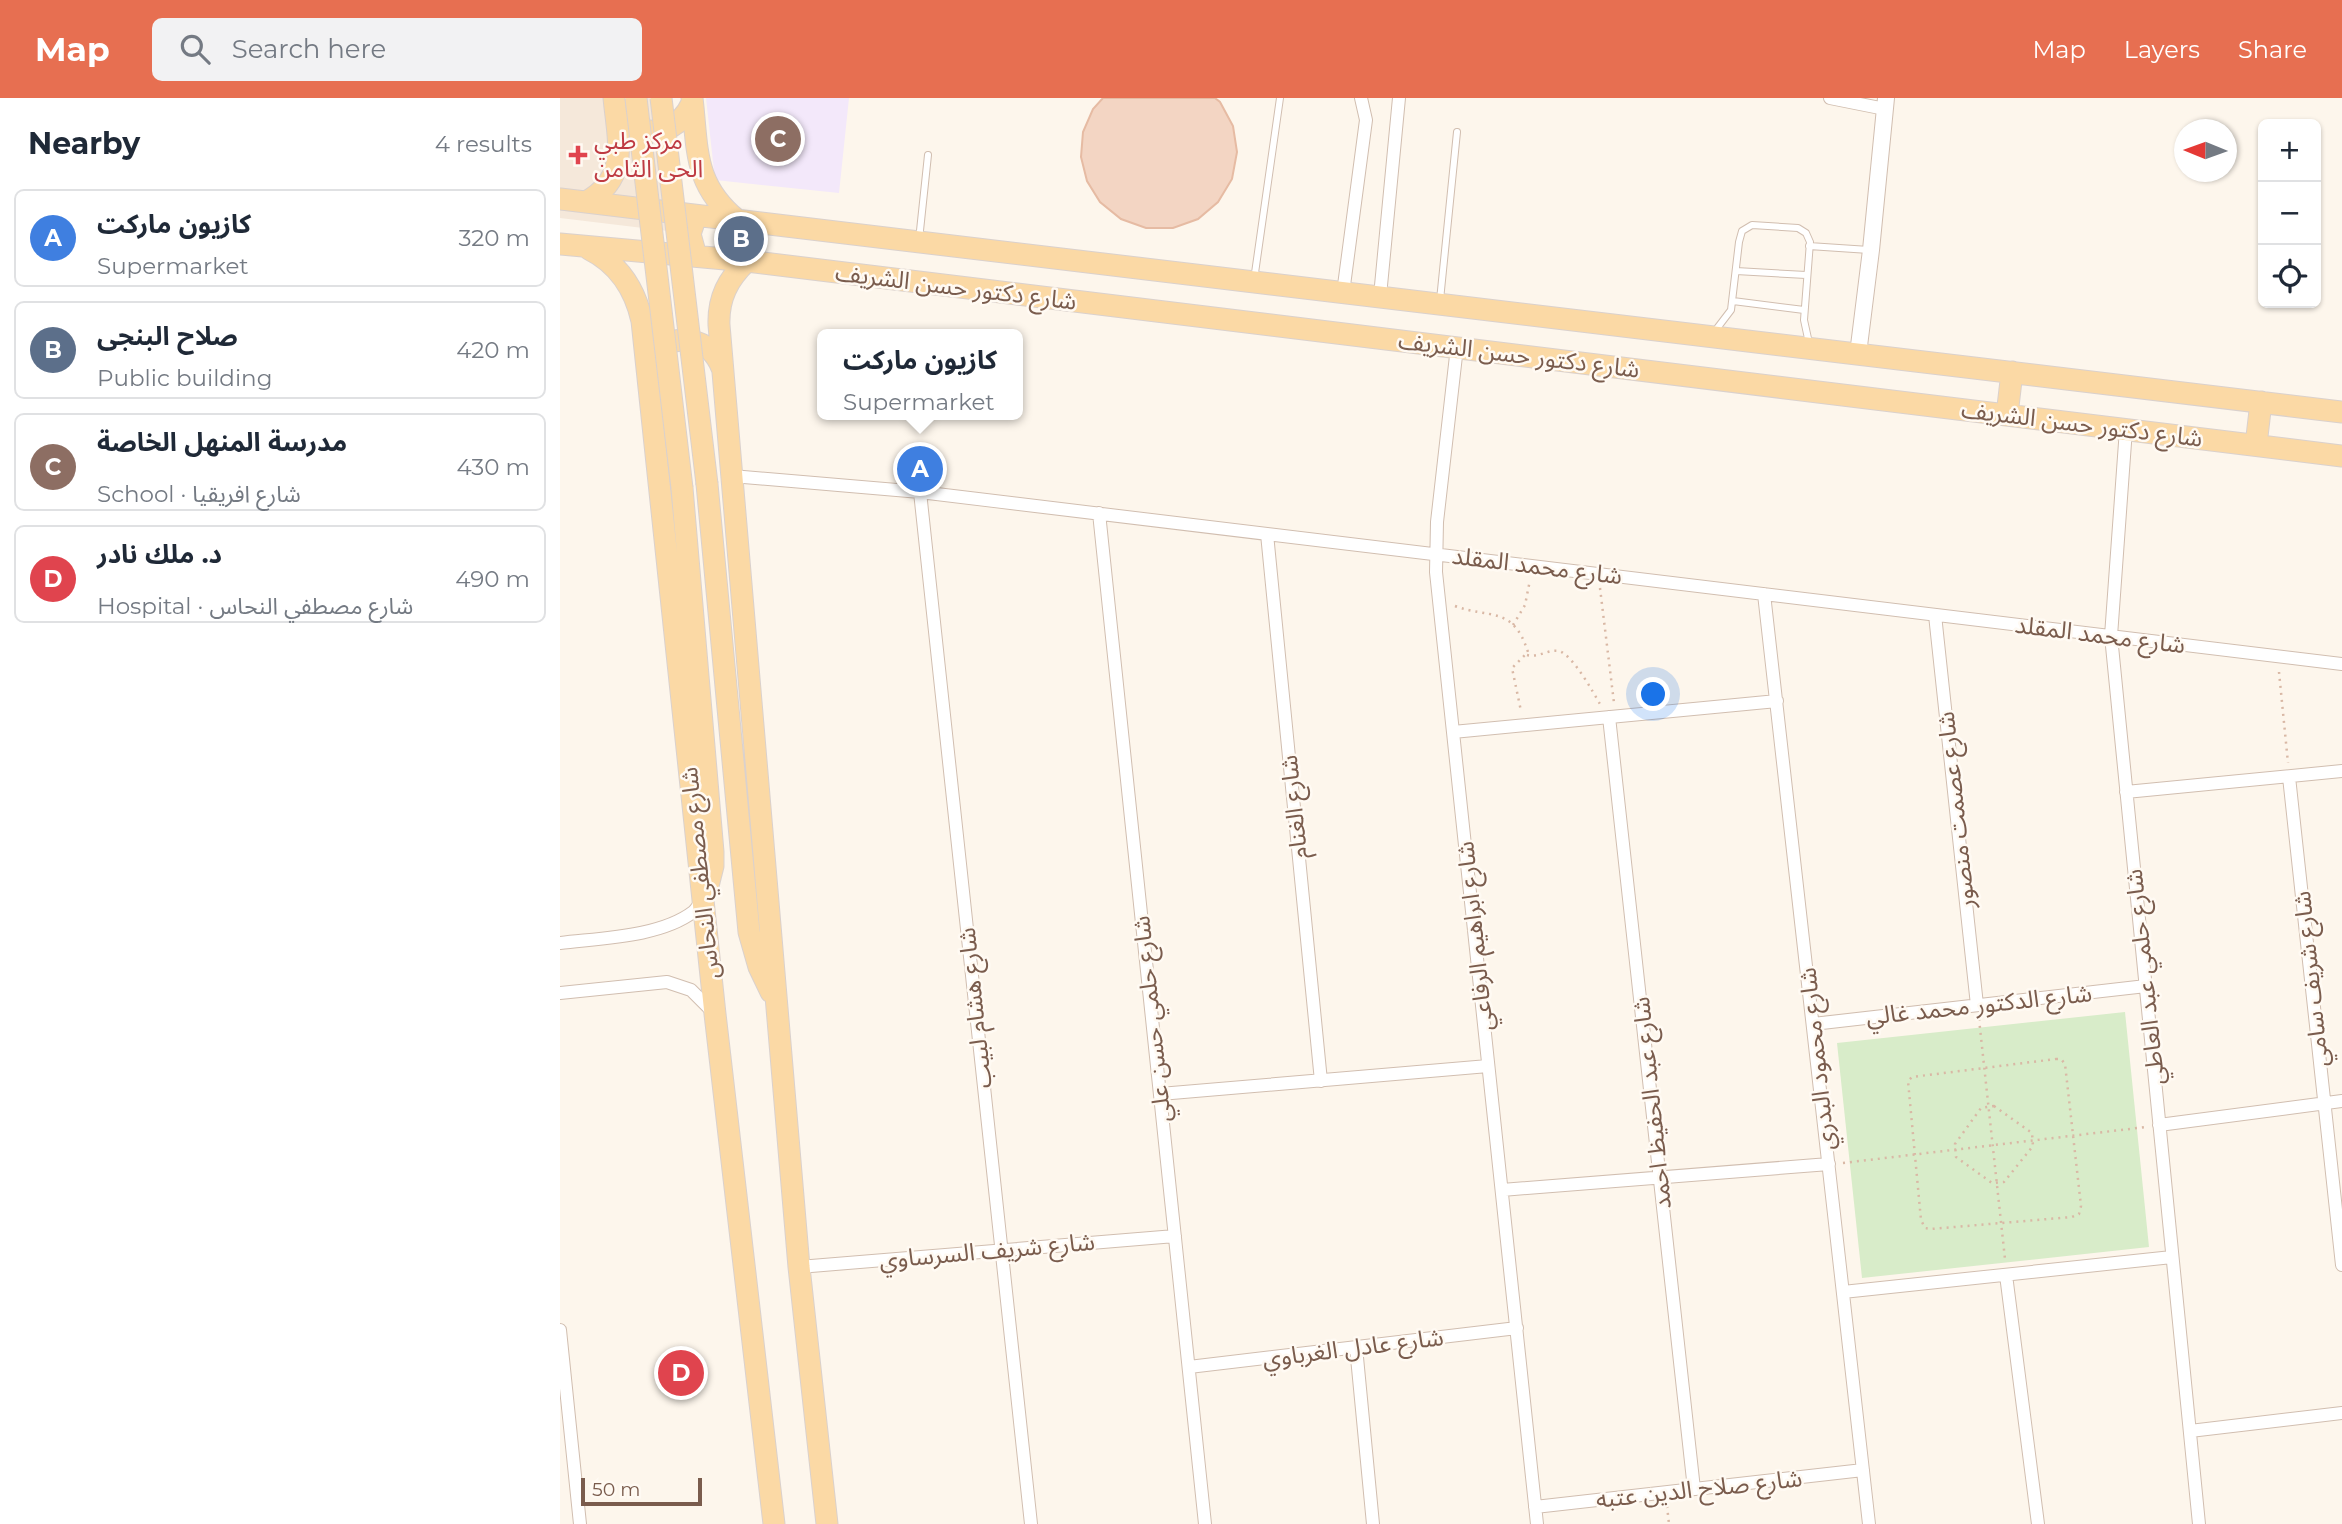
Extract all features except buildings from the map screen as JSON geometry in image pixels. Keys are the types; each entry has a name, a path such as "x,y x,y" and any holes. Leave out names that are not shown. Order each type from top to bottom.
{"main road":[{"path":"636,98 681,488 713,852 711,879 703,898"},
{"path":"661,98 707,484 749,932 759,967 776,999"},
{"path":"614,102 633,127 650,132 676,124 689,111 692,100"},
{"path":"692,100 700,170 704,181 716,200 737,220"},
{"path":"586,202 609,184 617,166 619,147 614,102"},
{"name":"شارع دكتور حسن الشريف","path":"560,199 2342,412"},
{"path":"637,251 646,243 650,231 648,219 641,209"},
{"path":"695,256 690,234 696,216"},
{"name":"شارع دكتور حسن الشريف","path":"560,244 747,261 2342,456"},
{"name":"شارع مصطفي النحاس","path":"584,246 609,261 628,283 639,307 715,1014 774,1524"},
{"path":"747,261 729,282 720,304 719,324 799,1267 827,1524"},
{"path":"647,363 665,344 682,339 708,348 722,370"},
{"path":"2007,415 2012,372"},
{"path":"2256,445 2261,402"}],"street":[{"path":"1343,293 1366,120 1361,98"},
{"path":"1380,296 1399,98"},
{"path":"1830,98 1885,103 1858,354"},
{"name":"شارع ابراهيم الرفاعي","path":"1457,348 1437,522 1438,595 1537,1524"},
{"name":"شارع حلمي عبد العاطي","path":"2126,429 2111,636 2199,1524"},
{"name":"شارع محمد المقلد","path":"732,476 920,492 2342,664"},
{"name":"شارع هشام لبيب","path":"920,492 1031,1524"},
{"name":"شارع حلمي حسن علي","path":"1099,513 1205,1524"},
{"name":"شارع الغنام","path":"1267,534 1321,1081"},
{"name":"شارع محمود البدري","path":"1764,594 1869,1524"},
{"name":"شارع عصمت منصور","path":"1935,615 1978,1005"},
{"path":"1453,732 1777,701"},
{"name":"شارع عبد الحفيظ احمد","path":"1612,717 1694,1489"},
{"path":"2126,792 2342,772"},
{"name":"شارع شريف سامي","path":"2289,777 2342,1265"},
{"path":"560,943 623,936 660,927 695,911 703,898"},
{"path":"560,993 667,982 691,990 715,1014"},
{"name":"شارع الدكتور محمد غالي","path":"1813,1024 2146,986"},
{"path":"1160,1094 1489,1066"},
{"path":"2159,1125 2342,1101"},
{"path":"1502,1190 1829,1164"},
{"name":"شارع شريف السرساوي","path":"799,1267 1175,1236"},
{"path":"1843,1292 2172,1257"},
{"path":"2006,1275 2038,1524"},
{"name":"شارع عادل الغرباوي","path":"1189,1367 1517,1328"},
{"path":"560,1330 580,1524"},
{"path":"1356,1347 1373,1524"},
{"path":"2190,1431 2342,1413"},
{"name":"شارع صلاح الدين عتبه","path":"1535,1507 1863,1470"}],"lane":[{"path":"1254,282 1280,98"},
{"path":"1439,304 1457,132"},
{"path":"918,242 928,155"},
{"path":"1708,335 1727,317 1733,302 1740,236 1746,227 1752,225 1798,228 1808,237 1804,330 1812,348"},
{"path":"1809,246 1871,250"},
{"path":"1737,271 1807,275"},
{"path":"1733,302 1804,310"}],"path":[{"path":"1513,625 1520,616 1529,593 1528,565"},
{"path":"1599,574 1612,717"},
{"path":"1438,595 1458,608 1494,614 1513,625 1524,641 1527,655"},
{"path":"1523,725 1512,668 1527,655 1537,656 1556,650 1567,654 1612,717"},
{"path":"2277,656 2289,777"},
{"path":"1978,1005 2006,1275"},
{"path":"2056,1059 2065,1063 2081,1206 2079,1213 2071,1217 1925,1228 1921,1220 1908,1081 1912,1077 1984,1068 2056,1059"},
{"path":"1994,1106 2032,1133 2033,1146 2004,1181 1992,1183 1956,1157 1955,1144 1981,1108 1988,1107 1994,1106"},
{"path":"1829,1164 2159,1125"},
{"path":"1665,1492 1669,1524"}],"shaded area":[{"path":"560,98 655,98 668,231 560,218"},
{"path":"706,98 849,98 839,193 715,180"}],"green space":[{"path":"2125,1012 2149,1247 1862,1278 1837,1043"}],"place":[{"name":"مدرسة المنهل الخاصة","path":"778,139"},
{"name":"مركز طبي الحى الثامن","path":"578,155"},
{"name":"صلاح البنجى","path":"741,239"},
{"name":"كازيون ماركت","path":"920,469"},
{"name":"د. ملك نادر","path":"681,1373"}]}
